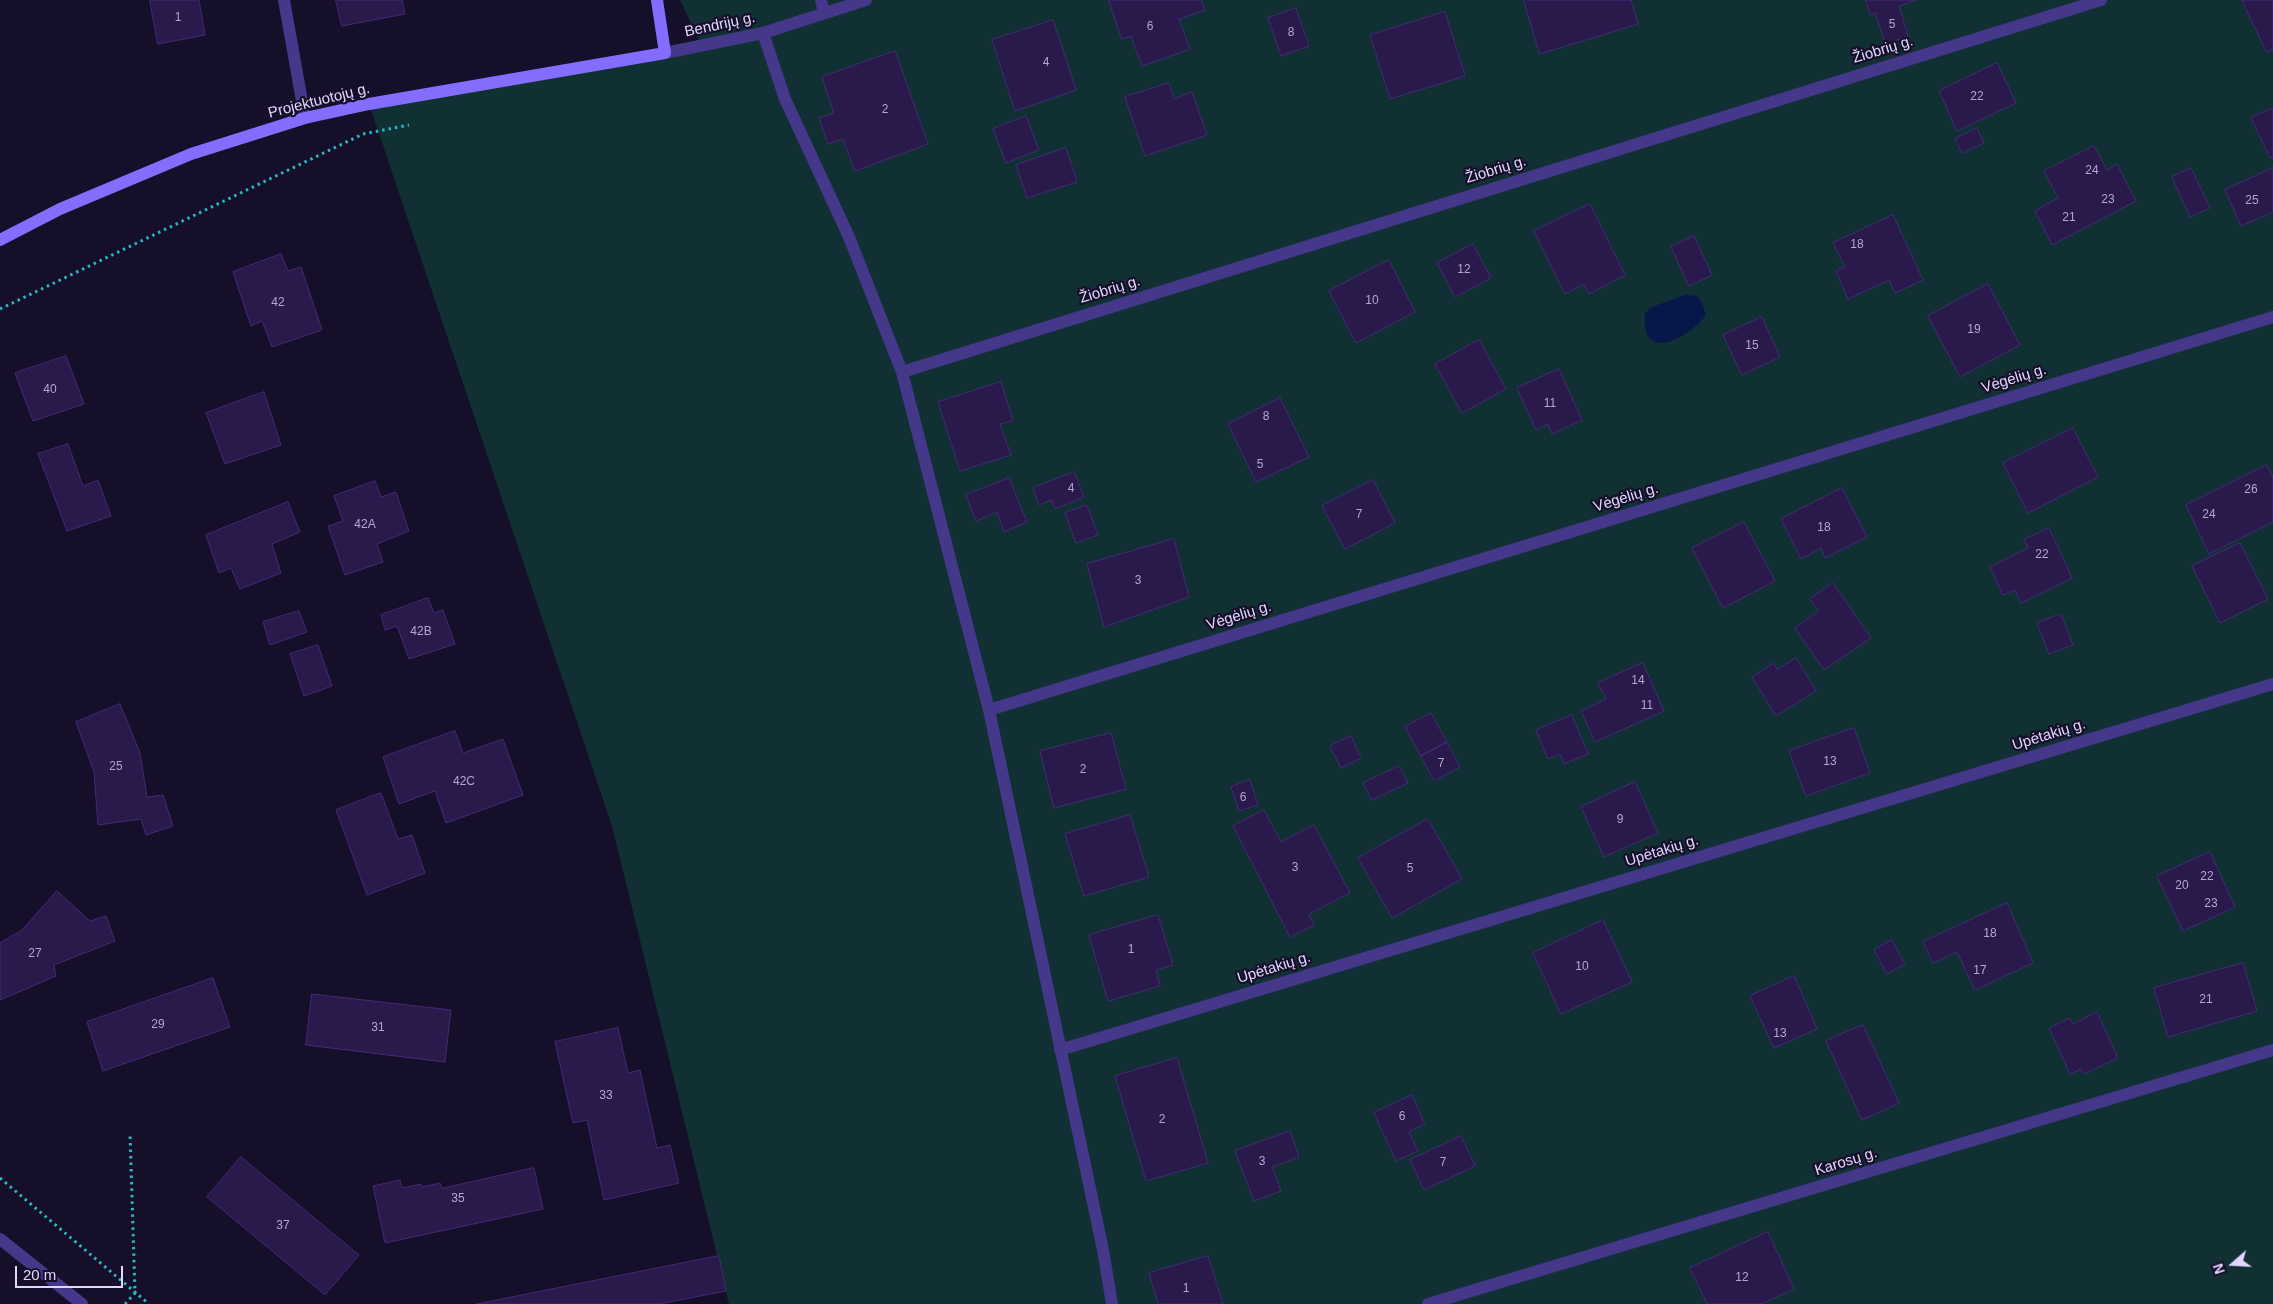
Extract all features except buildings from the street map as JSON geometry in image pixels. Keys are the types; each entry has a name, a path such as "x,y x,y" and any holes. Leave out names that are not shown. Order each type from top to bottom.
{"main road":[{"path":"656,0 665,53"},
{"name":"Projektuotojų g.","path":"0,240 60,210 191,154 306,118 370,104 665,53"}],"street":[{"path":"284,0 306,118"},
{"path":"821,0 824,13"},
{"name":"Bendrijų g.","path":"665,53 763,33 866,0"},
{"name":"Žiobrių g.","path":"902,372 2101,0"},
{"path":"763,33 785,99 849,237 902,372 989,710 1103,1250 1112,1304"},
{"name":"Vėgėlių g.","path":"989,710 2273,317"},
{"name":"Upėtakių g.","path":"1060,1050 2273,684"},
{"name":"Karosų g.","path":"1428,1304 2273,1050"},
{"path":"0,1238 82,1304"}],"path":[{"path":"0,309 363,134 411,125"},
{"path":"125,1304 135,1293 130,1133"},
{"path":"0,1178 149,1304"}],"green space":[{"path":"680,0 2273,0 2273,1304 729,1304 612,826 369,104 701,45"}],"shaded area":[{"path":"1685,295 1697,296 1702,303 1706,315 1689,332 1678,338 1658,343 1650,338 1645,329 1645,313 1652,307"}]}
